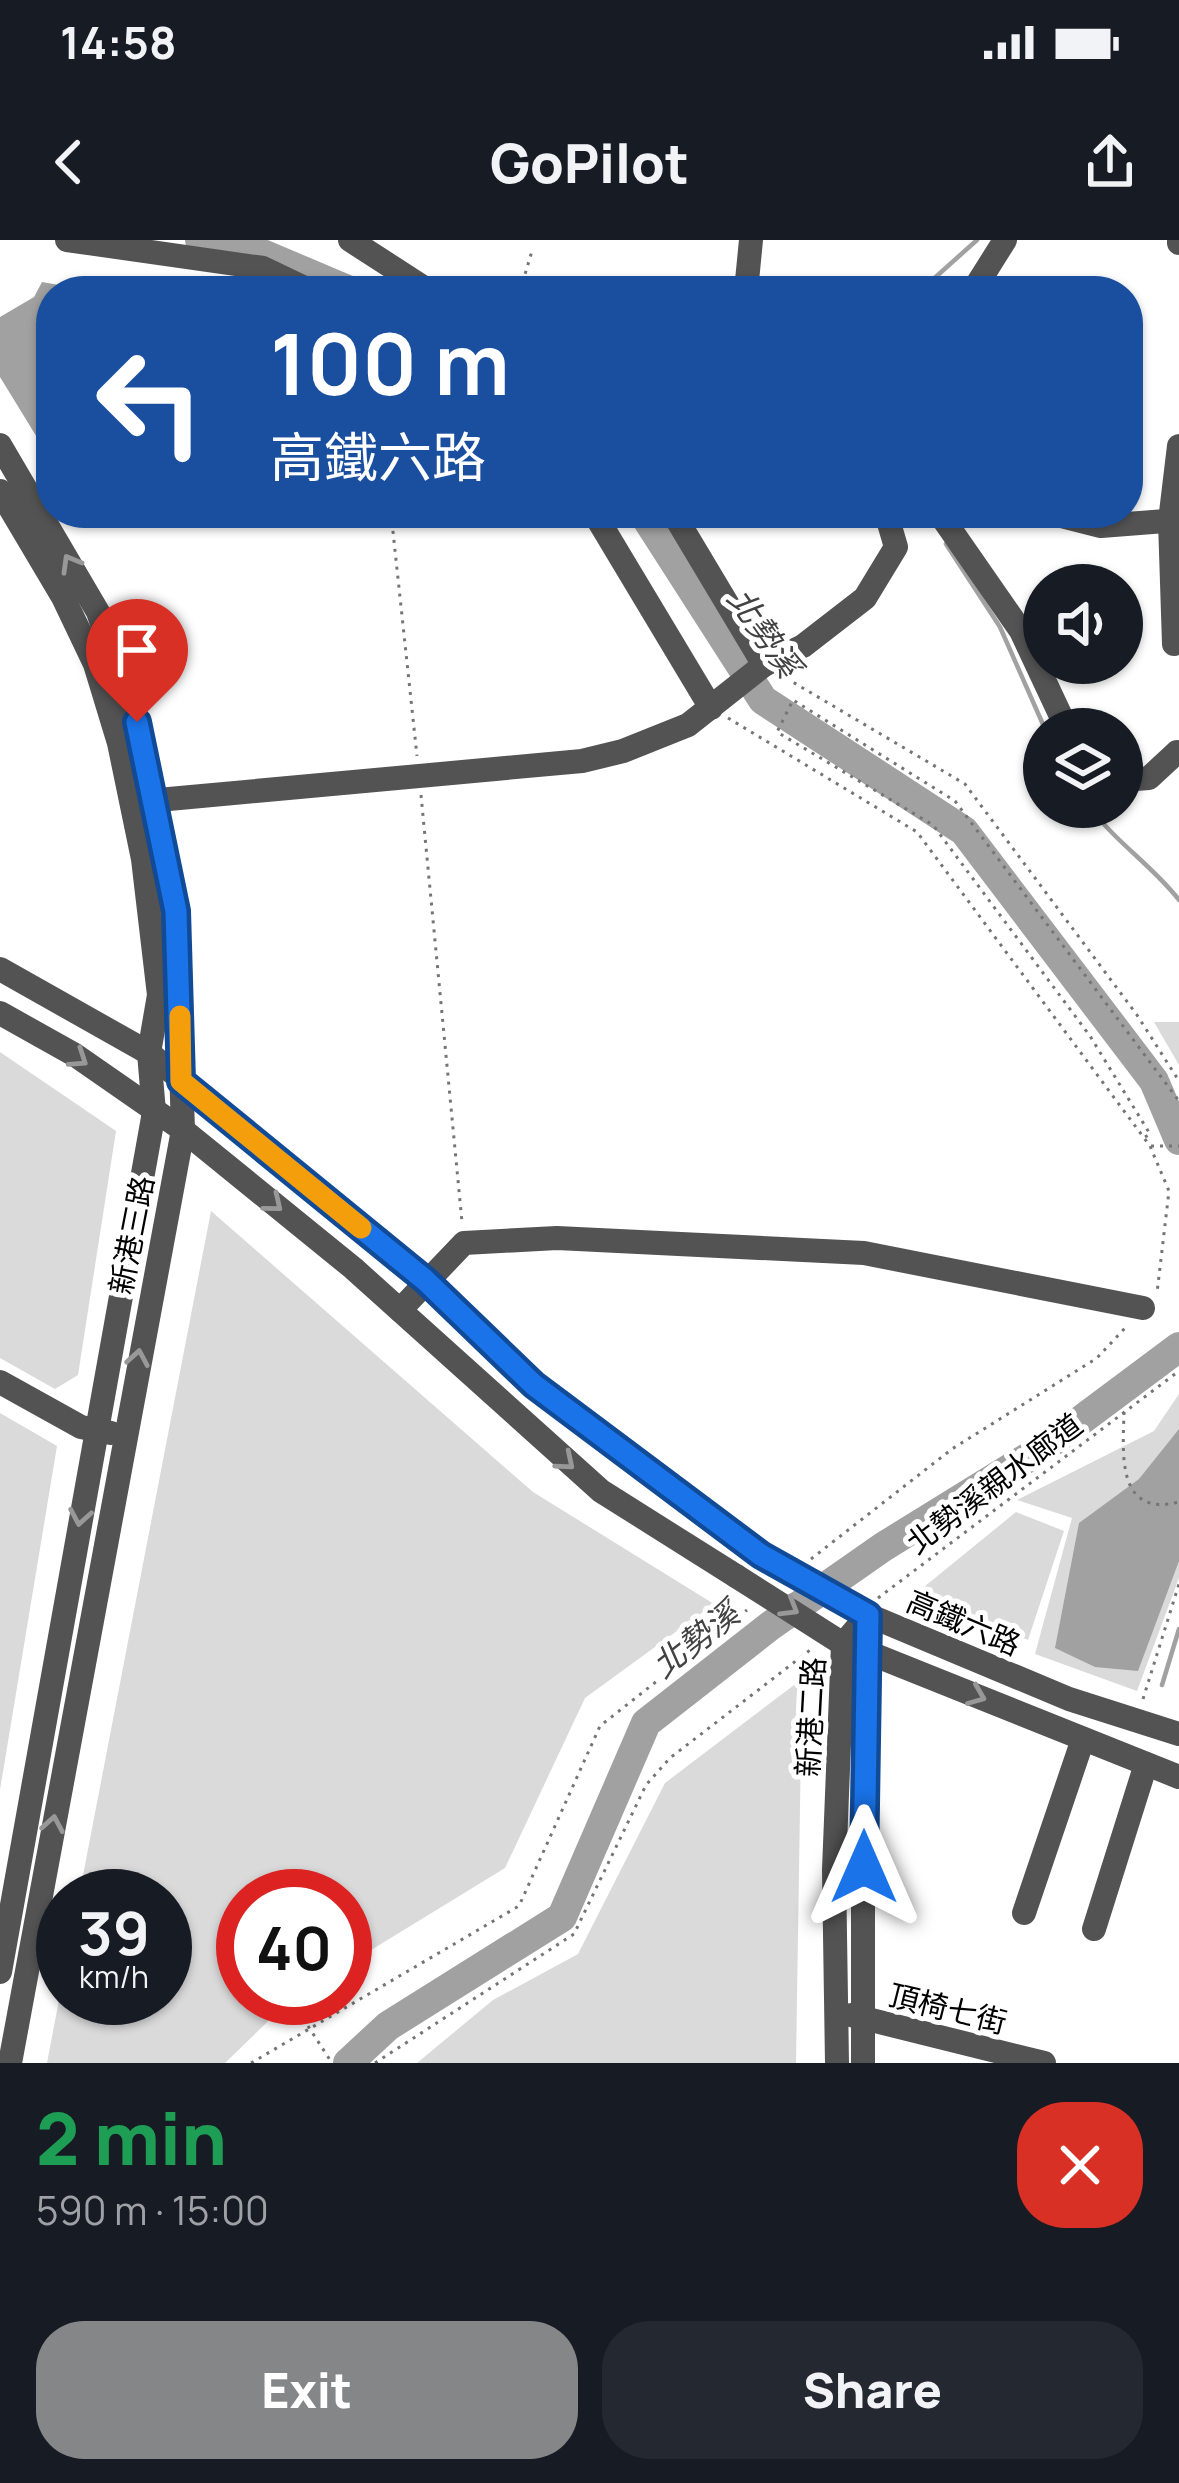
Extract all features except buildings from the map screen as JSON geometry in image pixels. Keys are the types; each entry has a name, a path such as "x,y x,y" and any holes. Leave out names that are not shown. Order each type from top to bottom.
{"street":[{"path":"68,240 263,268 280,276"},
{"path":"350,240 406,276"},
{"path":"747,276 751,240"},
{"path":"982,276 1005,240"},
{"name":"新港三路","path":"0,445 8,488 95,664 119,743 143,859 159,995 149,1053 154,1112 0,1972"},
{"path":"1174,644 1179,446"},
{"name":"新港三路","path":"8,488 36,527"},
{"path":"1143,523 1175,520"},
{"name":"新港三路","path":"10,2063 183,1130 176,911 158,800 128,689 98,612 37,528"},
{"path":"603,528 714,706"},
{"path":"682,528 764,665"},
{"path":"158,800 582,761 658,738 714,706 764,665 803,646 865,598 896,548 890,528"},
{"path":"950,528 1021,631 1057,708"},
{"path":"1143,778 1177,752"},
{"name":"高鐵六路","path":"0,969 149,1053 425,1280 534,1385 761,1555 1069,1699 1179,1734"},
{"name":"高鐵六路","path":"0,1013 75,1054 183,1130 400,1310 601,1491 831,1643 869,1652 1179,1777"},
{"path":"400,1310 464,1243 556,1238 864,1253 1143,1308"},
{"path":"0,1382 95,1430 124,1437"},
{"name":"新港二路","path":"837,2063 831,1643 871,1608"},
{"name":"新港二路","path":"863,2063 862,1685 871,1608"},
{"path":"1024,1913 1083,1739"},
{"path":"1094,1929 1146,1764"},
{"name":"頂椅七街","path":"838,2011 1045,2063"}],"path":[{"path":"524,276 532,251"},
{"path":"393,528 464,1243"},
{"path":"764,665 965,784 1137,1015 1179,1081"},
{"path":"1144,1138 1150,1134 1090,1036 933,826 777,732 793,700 955,801 1179,1101"},
{"path":"714,706 917,832 1150,1146 1169,1191 1158,1292 1097,1358 952,1449 804,1565"},
{"path":"1150,1146 1179,1146"},
{"name":"北勢溪親水廊道","path":"871,1608 1179,1371"},
{"path":"1124,1410 1122,1463 1127,1481 1139,1498 1161,1507 1179,1502"},
{"path":"1141,1706 1179,1584"},
{"path":"251,2063 519,1906 599,1726 748,1609"},
{"path":"375,2063 574,1934 646,1785 670,1758 831,1643"},
{"path":"308,2026 332,2063"}],"shaded area":[{"path":"36,293 36,436 0,377 0,317"},
{"path":"1154,1022 1179,1022 1179,1065"},
{"path":"0,1052 116,1131 78,1375 55,1389 0,1358"},
{"path":"211,1211 533,1492 714,1604 585,1698 505,1868 372,1949 372,1869 216,1869 216,2025 264,2025 225,2063 47,2063 54,2025 192,2025 192,1869 84,1869"},
{"path":"1179,1394 1179,1578 1137,1691 1035,1654 1072,1518 1017,1500 1154,1431"},
{"path":"0,1413 57,1446 0,1790"},
{"path":"1179,1429 1179,1561 1138,1671 1095,1667 1055,1648 1079,1523 1139,1479"},
{"path":"1016,1512 1064,1531 1028,1640 919,1591"},
{"path":"802,1679 796,2063 417,2063 493,2000 578,1954 665,1783"}],"waterway":[{"name":"北勢溪","path":"200,240 260,253 314,276"},
{"path":"937,276 977,240"},
{"name":"北勢溪","path":"653,528 763,700 964,831 1154,1081 1179,1140"},
{"path":"946,544 1000,627 1036,708"},
{"path":"1108,828 1179,900"},
{"name":"北勢溪","path":"348,2063 388,2026 562,1917 646,1723 770,1626 883,1547 1045,1447 1179,1347"},
{"path":"1162,1685 1179,1629"}],"slow traffic":[{"path":"180,1016 181,1081 361,1228"}],"route":[{"path":"137,722 158,800 176,911 181,1081 425,1280 534,1385 761,1555 868,1615 869,1652 862,1685 864,1867"}]}
